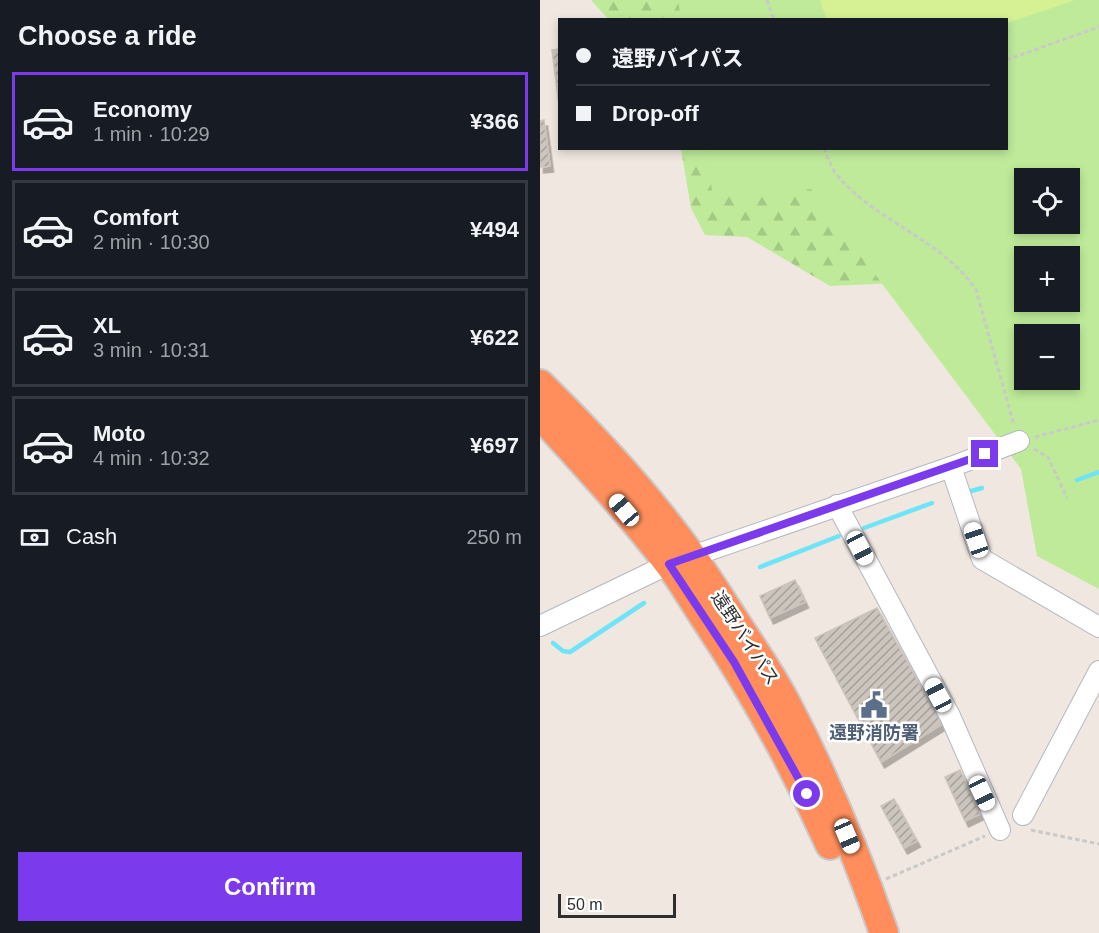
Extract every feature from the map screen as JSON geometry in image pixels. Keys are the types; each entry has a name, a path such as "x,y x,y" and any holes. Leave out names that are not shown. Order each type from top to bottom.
{"highway":[{"name":"遠野バイパス","path":"540,384 586,429 626,473 681,560 734,662 795,747 868,886 884,933"},
{"name":"遠野バイパス","path":"540,415 609,492 681,560"},
{"name":"遠野バイパス","path":"795,747 807,794 865,933"}],"street":[{"path":"540,626 681,560 951,467 1019,441"},
{"path":"951,467 982,559 1099,627"},
{"path":"837,505 950,716 999,830"},
{"path":"1023,815 1099,671"}],"path":[{"path":"767,0 773,18"},
{"path":"1008,59 1099,27"},
{"path":"825,150 835,172 858,197 932,246 966,275 976,290 1019,441 1048,457 1067,498"},
{"path":"1019,441 1099,420"},
{"path":"868,886 999,830 1016,825 1099,844"}],"green space":[{"path":"591,0 1099,0 1080,168 1014,168 1014,234 1072,234 1071,246 1014,246 1014,277 830,286 747,237 705,235 691,208 681,150 1008,150 1008,18 607,18"},
{"path":"678,0 1099,0 1099,589 1037,556 1021,469 811,189 713,196 705,150 1008,150 1008,18 681,18"},
{"path":"820,0 1075,0 1008,23 1008,18 827,18"}],"building":[{"path":"558,49 558,97 552,50"},
{"path":"544,120 550,166 540,167 540,121"},
{"path":"795,580 805,602 770,618 760,596"},
{"path":"877,608 942,724 881,762 815,638"},
{"path":"960,770 980,814 965,821 945,777"},
{"path":"894,799 917,841 904,848 881,806"}],"waterway":[{"path":"1077,480 1099,472"},
{"path":"964,493 982,488"},
{"path":"864,528 932,503"},
{"path":"760,567 839,536"},
{"path":"553,643 563,651 570,652 644,603"}],"place":[{"name":"遠野消防署","path":"874,705"}],"route":[{"path":"807,794 734,662 669,564 985,454"}]}
